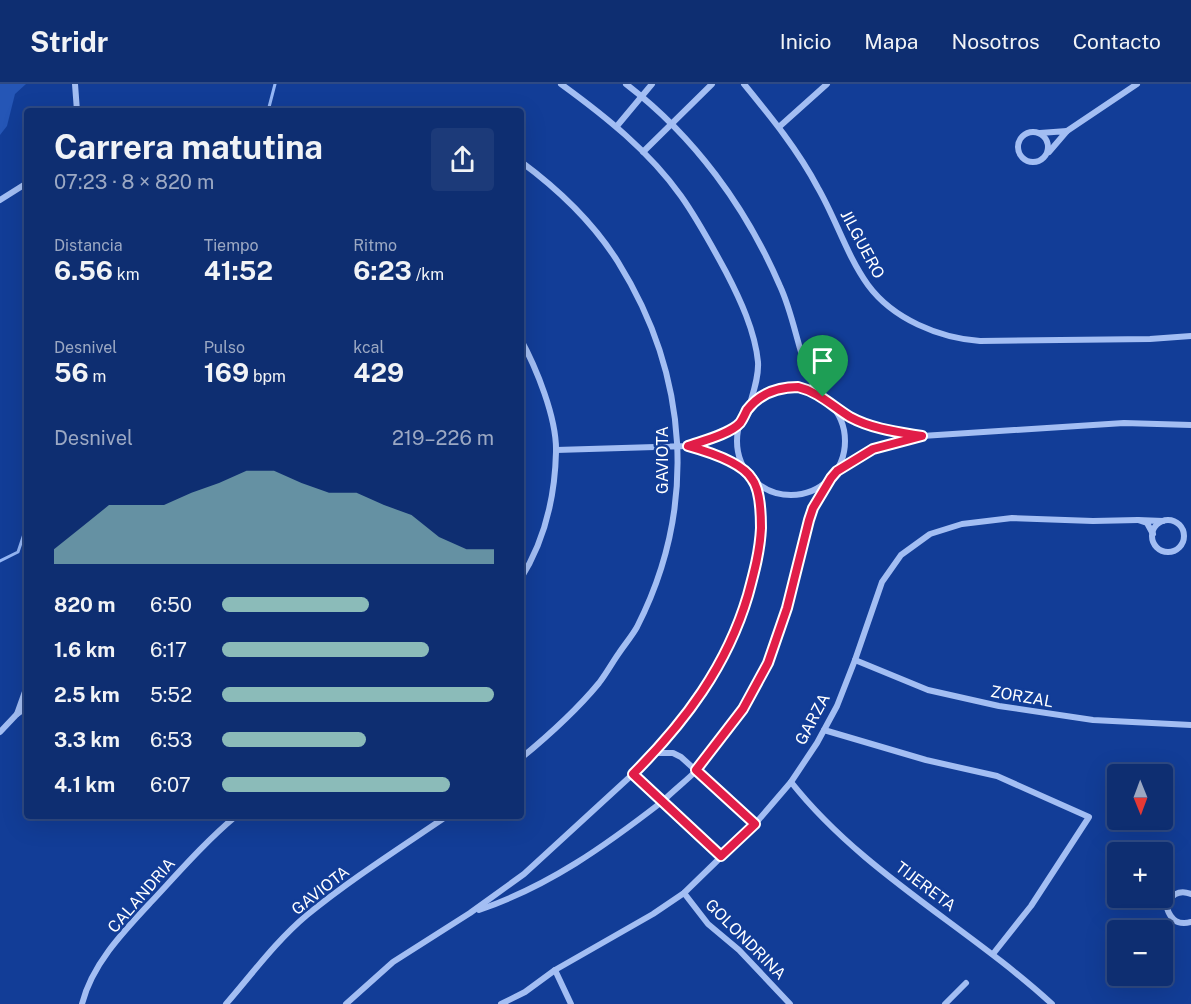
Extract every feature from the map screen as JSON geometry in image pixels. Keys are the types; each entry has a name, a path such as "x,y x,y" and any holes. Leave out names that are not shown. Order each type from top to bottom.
{"street":[{"path":"75,84 77,108"},
{"path":"561,84 617,126 680,194 693,213 741,303 753,336 758,364 749,407 740,423 738,449 747,473"},
{"path":"626,84 672,124 713,171 754,232 781,288 814,387 840,416 845,432 845,450 837,471"},
{"path":"617,126 652,84"},
{"path":"643,153 711,84"},
{"name":"JILGUERO","path":"744,84 779,127 819,189 868,285 885,303 920,325 949,336 980,341 1150,339 1191,336"},
{"path":"779,127 826,84"},
{"path":"1067,130 1024,135 1019,142 1018,151 1023,159 1032,163 1041,161 1067,130 1137,84"},
{"path":"1037,132 1048,141 1047,155"},
{"name":"GAVIOTA","path":"524,164 578,211 619,263 647,319 661,356 674,407 678,446 670,540 659,574 636,627 600,682 577,707 524,755"},
{"path":"0,200 24,185"},
{"path":"524,345 542,388 556,450 551,497 544,527 524,573"},
{"path":"749,407 763,395 780,388 798,387 823,397"},
{"path":"829,403 865,424 922,436"},
{"path":"688,446 723,433 740,423"},
{"path":"470,913 508,900 555,877 602,847 663,801 696,770 743,709 768,663 787,608 813,508 837,471 873,449 922,436 1124,423 1191,425"},
{"path":"556,450 688,446 719,457 747,473 770,491 779,494 798,495 816,489 831,478"},
{"path":"346,1004 393,962 470,913 524,873 633,774 654,753 694,705 719,667 738,626 752,580 760,536 759,505 754,480"},
{"name":"GARZA","path":"501,1004 525,992 555,970 645,919 684,892 755,824 791,782 824,730 837,706 882,582 901,555 930,534 962,525 1011,518 1164,521"},
{"path":"1138,520 1147,524 1153,534"},
{"path":"1164,521 1172,521 1180,525 1184,537 1182,545 1175,551 1162,551 1153,542 1153,534 1156,526 1164,521"},
{"name":"ZORZAL","path":"855,660 928,690 999,706 1093,720 1191,725"},
{"path":"17,714 24,694"},
{"path":"0,732 24,709"},
{"path":"824,730 926,760 998,776 1089,817 1031,906 993,954"},
{"path":"654,753 673,753 696,770 755,824"},
{"path":"633,774 721,856"},
{"name":"TIJERETA","path":"791,782 812,808 847,841 895,881 993,954 1052,1004"},
{"name":"CALANDRIA","path":"82,1004 86,990 96,973 128,926 198,851 233,819"},
{"name":"GAVIOTA","path":"226,1004 264,957 306,916 355,879 443,819"},
{"path":"1191,894 1183,891 1177,893 1172,897 1167,908 1173,919 1178,922 1191,922"},
{"name":"GOLONDRINA","path":"684,892 708,924 739,950 790,1004"},
{"path":"555,970 572,1004"},
{"path":"945,1004 966,983"}],"shaded area":[{"path":"0,84 26,84 15,94 7,126 0,135"}],"waterway":[{"path":"269,108 275,84"},
{"path":"0,561 18,552 24,534"}],"route":[{"path":"798,387 823,397 850,417 865,424 922,436 896,441 873,449 855,459 831,478 813,508 787,608 768,663 743,709 696,770 755,824 721,856 633,774 675,729 719,667 738,626 758,555 761,519 754,480 747,473 719,457 688,446 723,433 740,423 749,407 771,391 798,387"}]}
